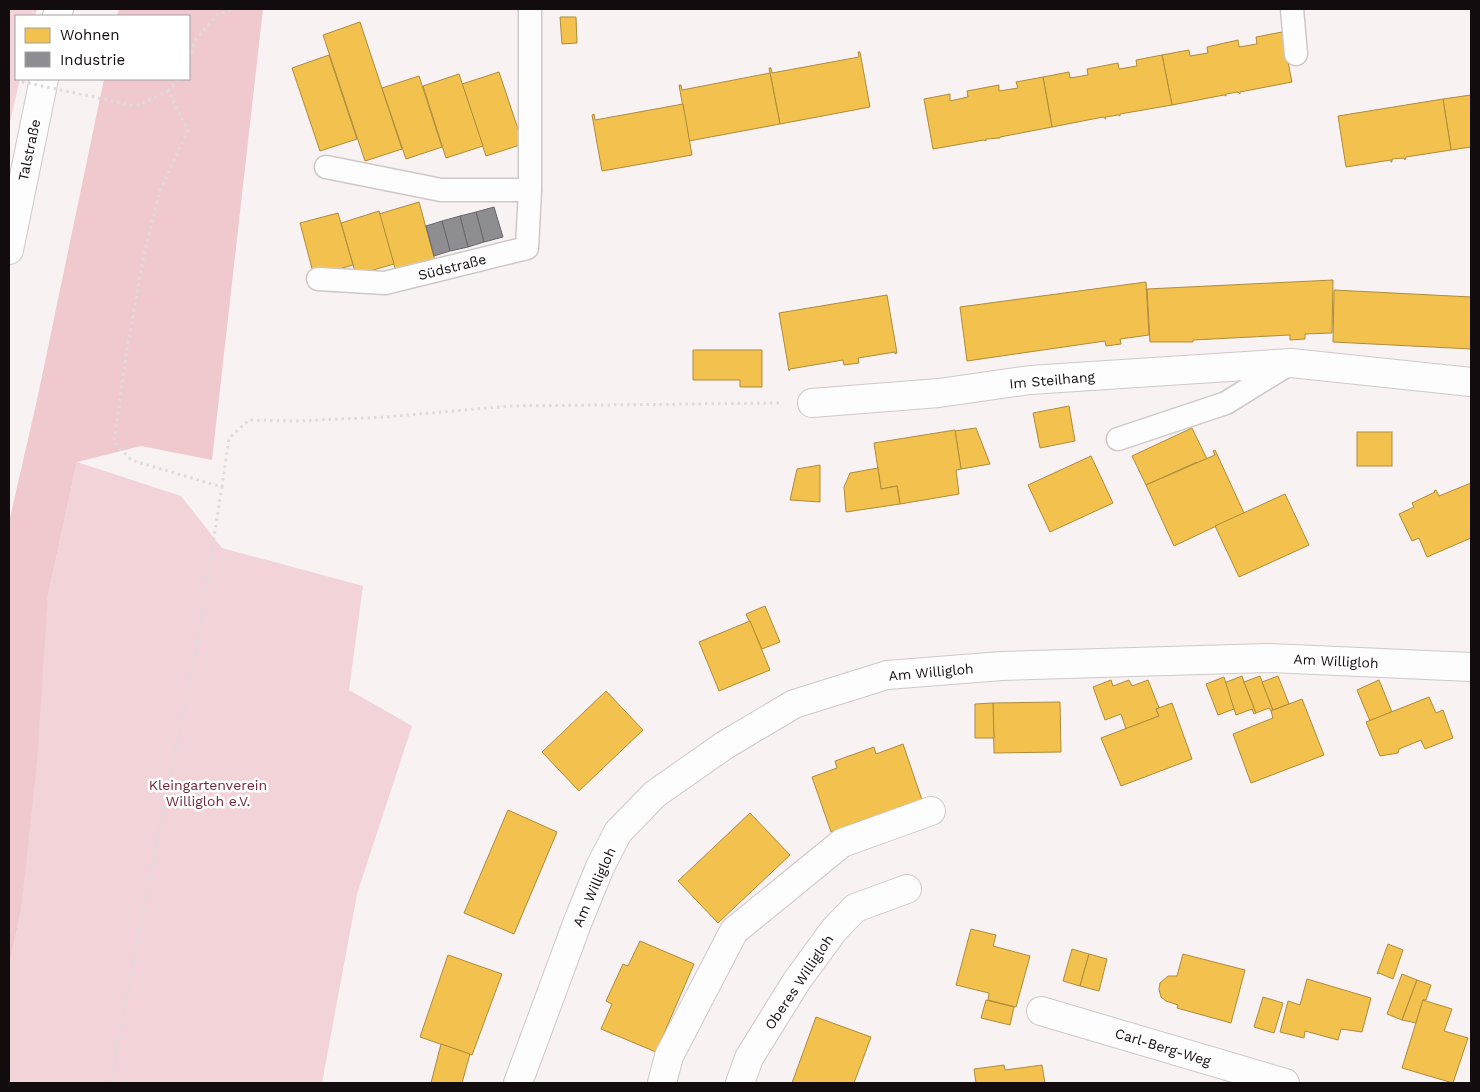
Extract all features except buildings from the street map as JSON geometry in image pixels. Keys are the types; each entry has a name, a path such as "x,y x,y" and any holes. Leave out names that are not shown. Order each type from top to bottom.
{"street":[{"name":"Talstraße","path":"9,250 44,80"},
{"name":"Im Steilhang","path":"812,403 939,393 1030,380 1291,363 1471,382"},
{"name":"Am Willigloh","path":"518,1083 578,921 600,867 618,832 654,794 725,746 794,704 887,675 1002,666 1268,658 1471,667"},
{"path":"662,1083 669,1056 734,931 842,843 930,810"},
{"name":"Oberes Willigloh","path":"740,1083 750,1058 786,999 834,930 855,908 907,889"},
{"name":"Carl-Berg-Weg","path":"1041,1011 1285,1083"}],"lane":[{"name":"Südstraße","path":"318,278 384,283 527,248 530,190 530,9"},
{"path":"1292,9 1296,54"},
{"path":"326,167 441,190 530,190"},
{"path":"1118,439 1226,403 1291,363"}],"path":[{"path":"190,57 196,39 217,15 233,9"},
{"path":"9,79 136,106 168,91 178,80"},
{"path":"168,91 188,130 159,193 145,250 128,343 114,442 131,460 222,487"},
{"path":"111,1083 146,894 196,650 229,438 249,420 296,421 386,417 510,406 812,403"}],"green space":[{"path":"9,9 37,9 35,15 15,15 15,80 20,80 9,126"},
{"name":"Kleingartenverein Willigloh e.V.","path":"77,462 181,496 222,548 363,586 349,690 412,726 357,894 322,1083 9,1083 9,966 21,911 48,595"}],"shaded area":[{"path":"119,9 263,9 212,460 141,446 77,462 48,595 37,762 21,911 9,966 9,522 37,400 104,80 190,80 190,15 117,15"}]}
